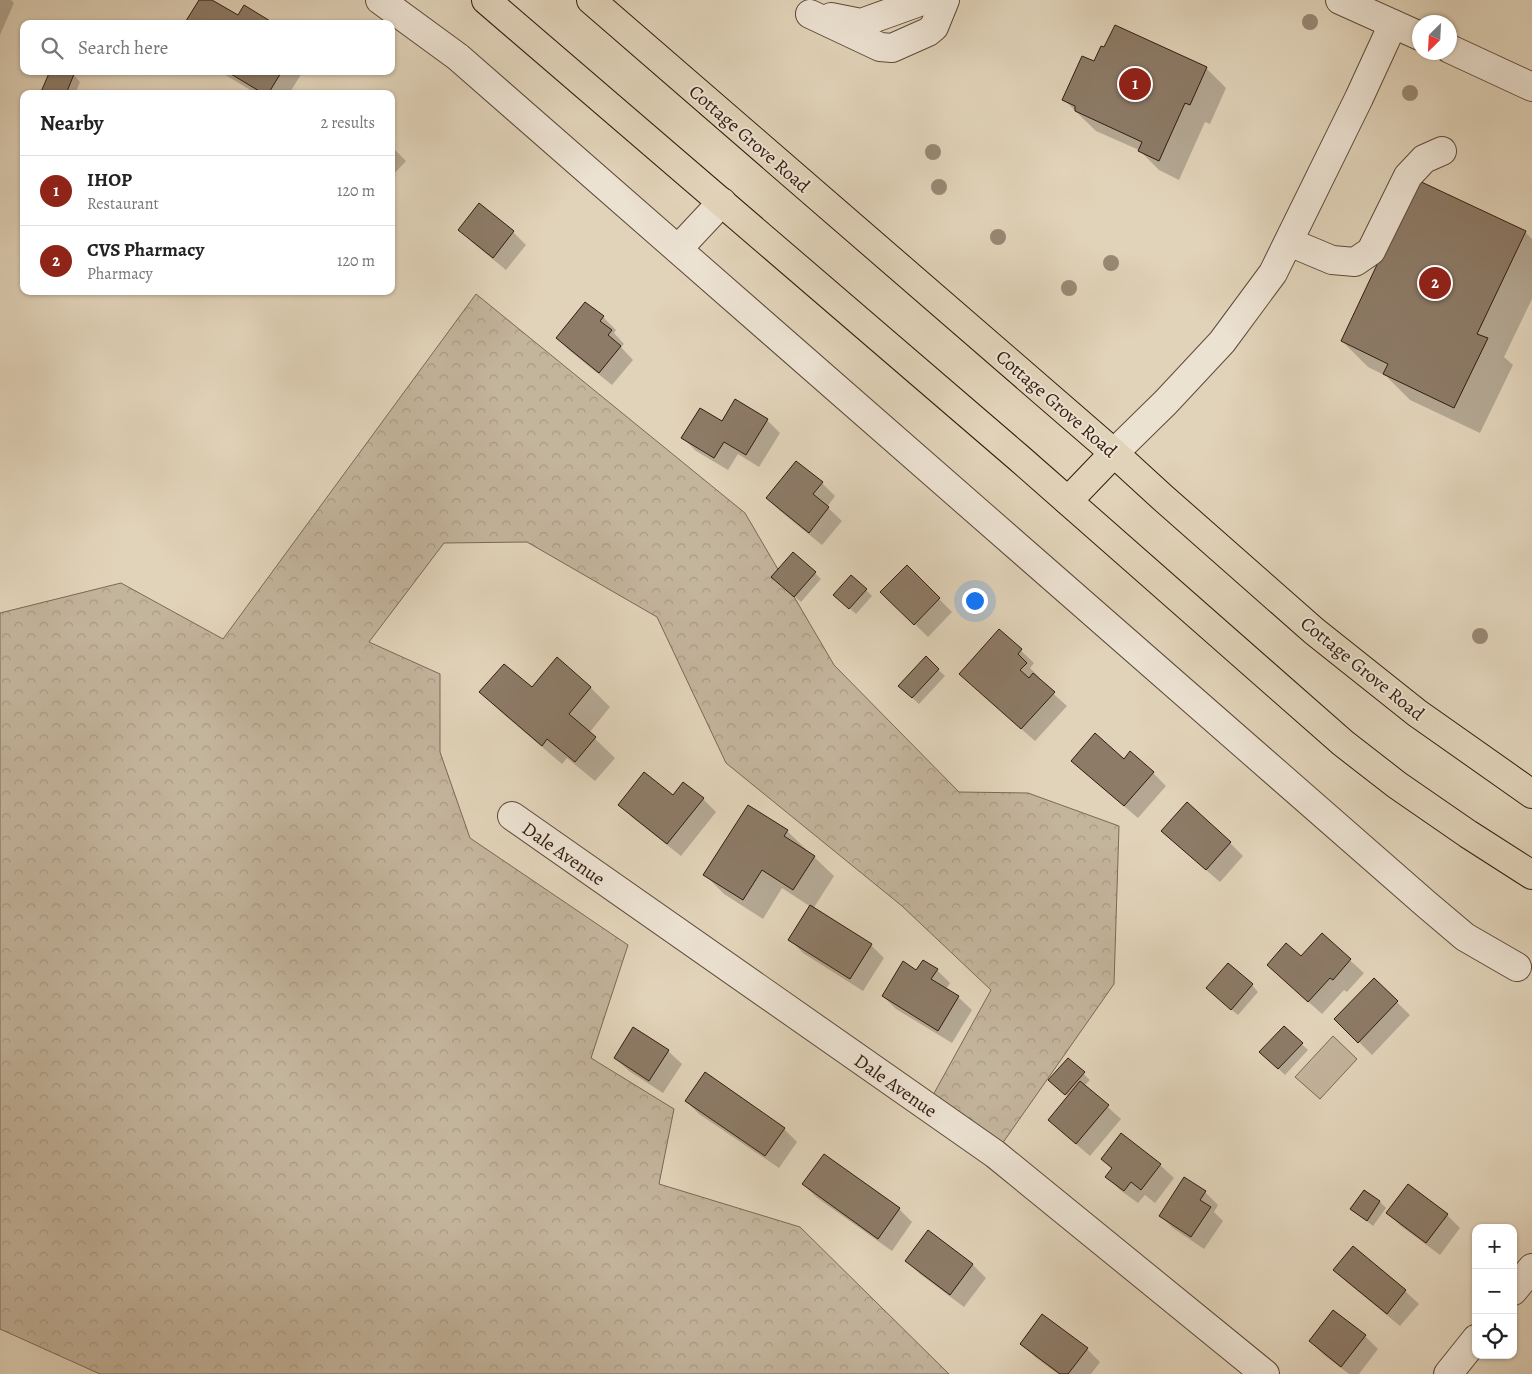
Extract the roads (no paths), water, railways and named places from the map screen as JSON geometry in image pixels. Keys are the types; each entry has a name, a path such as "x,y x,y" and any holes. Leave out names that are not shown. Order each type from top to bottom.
{"main road":[{"path":"486,0 1068,500 1343,743 1397,785 1532,875"},
{"name":"Cottage Grove Road","path":"591,0 1114,453 1314,631 1417,713 1532,794"},
{"path":"1068,500 1114,453"}],"street":[{"path":"380,0 458,58 1426,904 1465,937 1517,967"},
{"path":"925,0 861,23 810,14 880,47 892,48 928,32 934,27 946,0"},
{"path":"1340,0 1412,32"},
{"path":"1114,453 1166,402 1222,342 1273,273 1393,24"},
{"path":"1457,52 1532,87"},
{"path":"1288,242 1332,260 1356,262 1371,251 1408,176 1424,159 1442,151"},
{"path":"678,249 722,202"},
{"name":"Dale Avenue","path":"512,816 995,1154 1265,1374"},
{"path":"1517,1286 1532,1268"},
{"path":"1448,1374 1472,1344"}],"place":[{"name":"IHOP","path":"1135,84"},
{"name":"CVS Pharmacy","path":"1435,283"}]}
